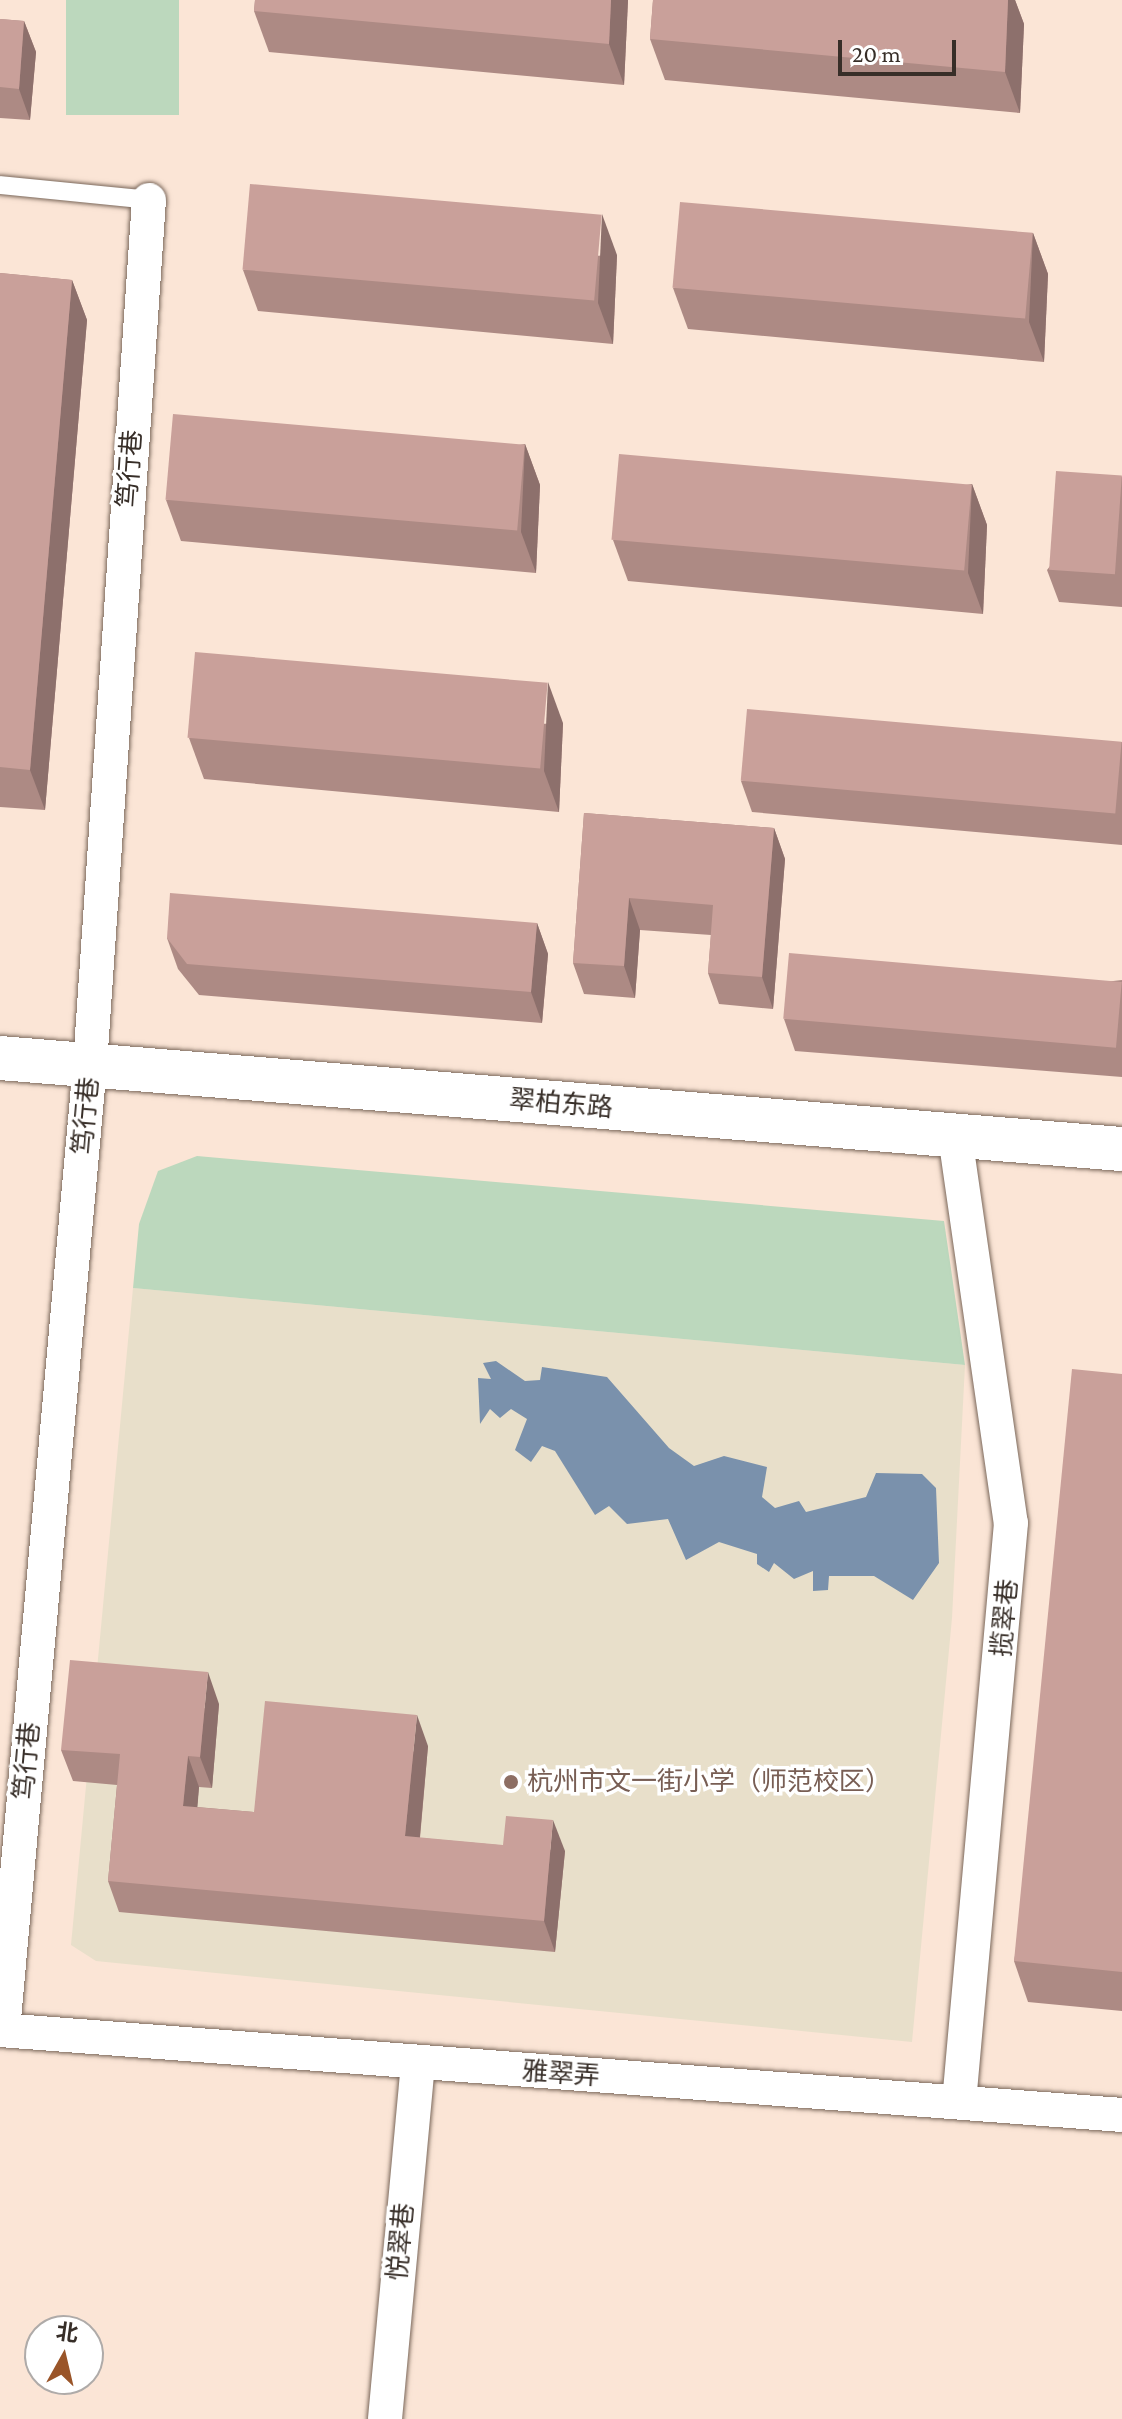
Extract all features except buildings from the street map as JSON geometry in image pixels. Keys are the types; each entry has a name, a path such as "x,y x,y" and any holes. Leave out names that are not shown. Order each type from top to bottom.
{"street":[{"name":"笃行巷","path":"1,2030 90,1065 149,200"},
{"name":"翠柏东路","path":"0,1058 1122,1149"},
{"name":"揽翠巷","path":"955,1136 1011,1523 959,2102"},
{"name":"雅翠弄","path":"1,2030 418,2065 1122,2115"},
{"name":"悦翠巷","path":"385,2419 418,2065"}],"lane":[{"path":"0,185 149,200"}],"shaded area":[{"name":"杭州市文一街小学（师范校区）","path":"133,1288 965,1365 952,1618 912,2042 96,1961 71,1945"}],"green space":[{"path":"66,0 179,0 179,115 66,115"},
{"path":"197,1156 944,1221 965,1365 133,1288 139,1224 158,1171"}],"water":[{"path":"496,1361 525,1381 540,1380 542,1367 607,1377 669,1448 694,1466 724,1456 767,1467 762,1497 775,1508 799,1501 806,1512 866,1497 876,1473 922,1474 936,1488 939,1563 913,1600 874,1576 829,1576 828,1590 813,1591 813,1571 794,1579 774,1563 769,1572 757,1564 757,1554 719,1542 686,1560 668,1519 627,1524 609,1506 595,1515 555,1451 542,1446 531,1462 515,1450 527,1419 511,1409 500,1418 490,1409 480,1424 478,1378 491,1379 483,1363"}],"place":[{"name":"杭州市文一街小学（师范校区）","path":"511,1782"}]}
